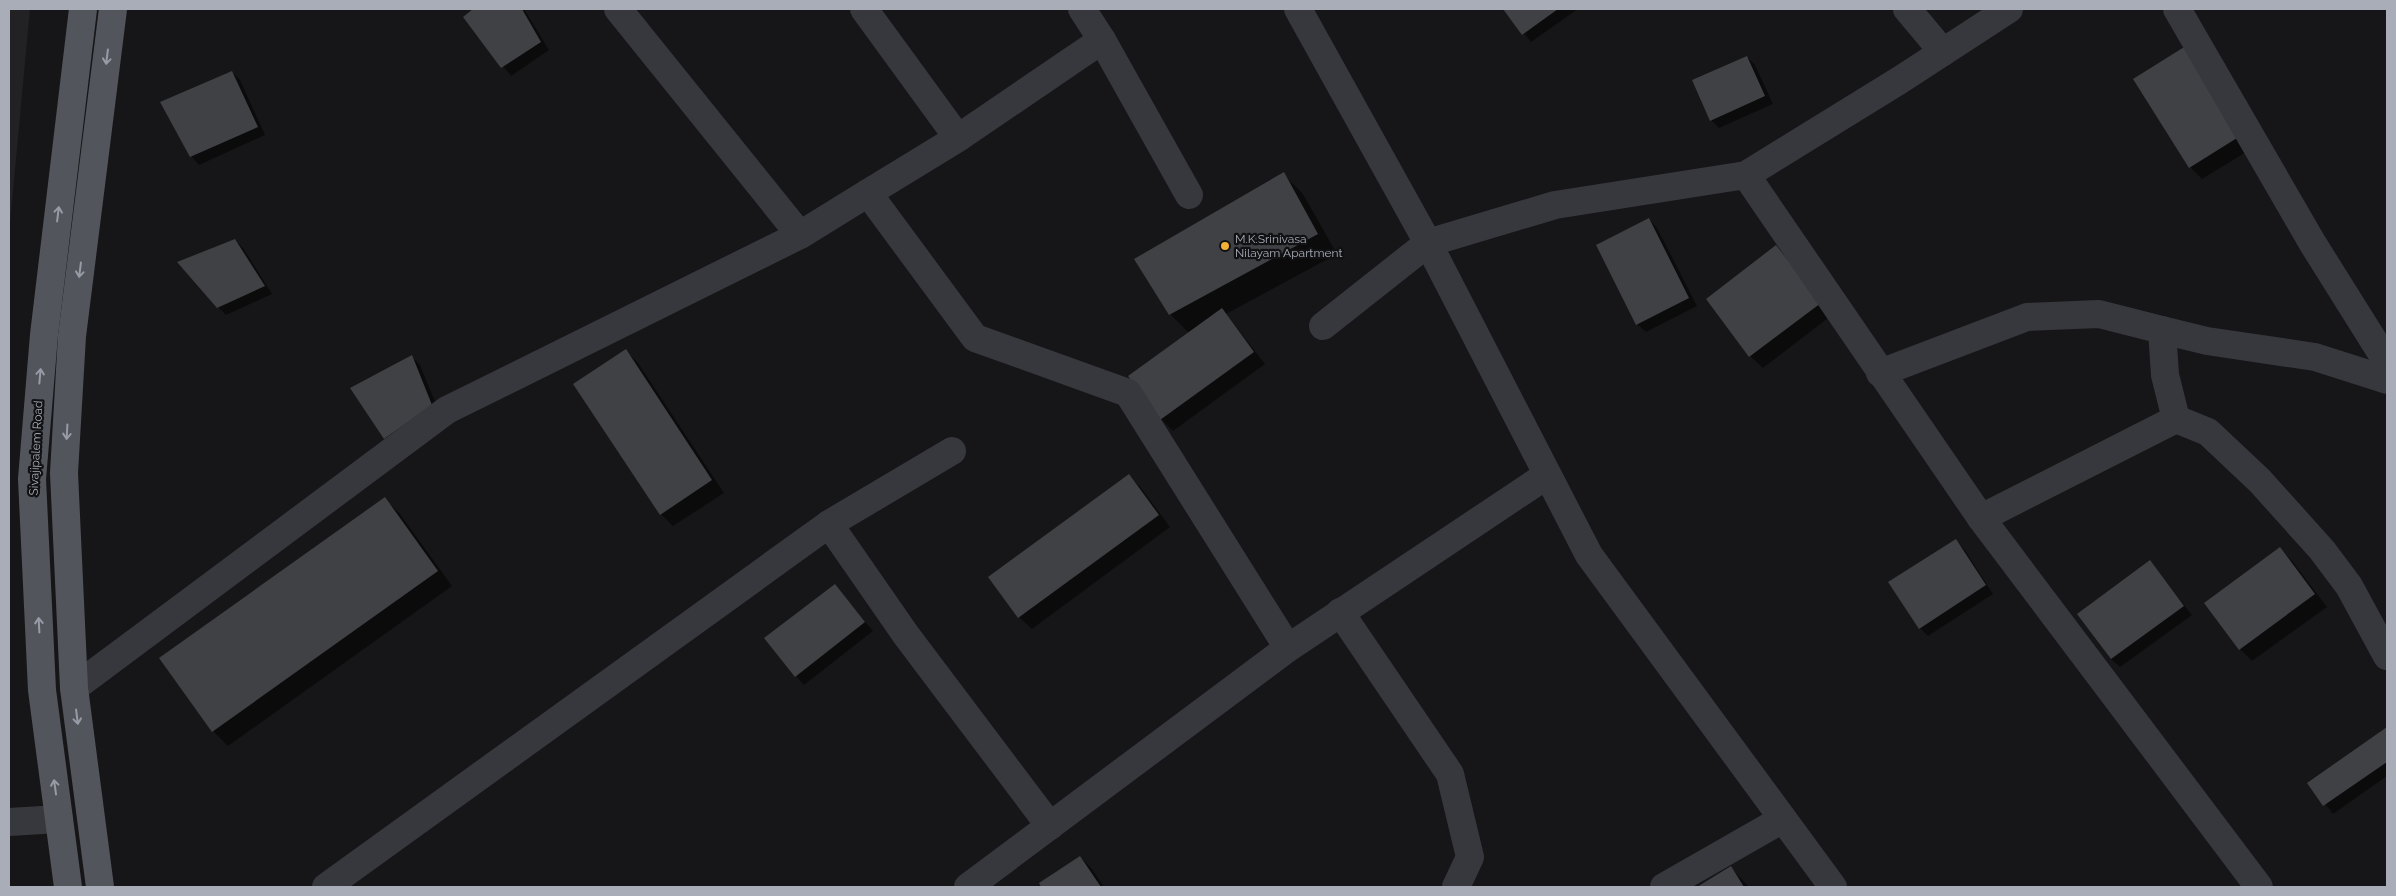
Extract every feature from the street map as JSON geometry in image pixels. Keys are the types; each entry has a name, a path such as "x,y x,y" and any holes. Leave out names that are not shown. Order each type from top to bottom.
{"main road":[{"name":"Sivajipalem Road","path":"68,887 42,690 32,479 44,335 83,9"},
{"path":"100,887 74,688 64,473 72,346 113,9"}],"street":[{"path":"618,9 800,235"},
{"path":"864,9 958,138"},
{"path":"1082,9 1102,40 1189,195"},
{"path":"1298,9 1428,243 1589,555 1833,887"},
{"path":"1907,9 1943,52"},
{"path":"1323,326 1428,243 1555,206 1746,175 2009,9"},
{"path":"2177,9 2313,244 2387,362"},
{"path":"74,688 447,410 800,235 958,138 1102,40"},
{"path":"1746,175 1981,518 2259,887"},
{"path":"868,193 975,338 1128,393 1288,648"},
{"path":"1880,372 2027,317 2099,314 2207,341 2315,357 2387,380"},
{"path":"2162,330 2165,375 2176,419"},
{"path":"1981,518 2176,419 2208,432 2260,481 2322,550 2349,586 2387,656"},
{"path":"326,887 829,524 952,451"},
{"path":"968,887 1288,648 1547,475"},
{"path":"829,524 906,635 1050,826"},
{"path":"1340,612 1450,774 1470,857 1456,887"},
{"path":"9,822 59,819"},
{"path":"1664,887 1783,819"}],"shaded area":[{"path":"9,9 30,9 9,233"}],"building":[{"path":"473,9 522,9 541,42 501,68 463,17"},
{"path":"1503,9 1558,9 1522,35"},
{"path":"2189,44 2245,133 2189,168 2133,79"},
{"path":"1747,56 1765,96 1710,121 1692,80"},
{"path":"232,71 258,127 190,157 160,102"},
{"name":"M.K.Srinivasa Nilayam Apartment","path":"1284,172 1318,234 1169,315 1134,259"},
{"path":"1649,218 1689,298 1636,325 1596,245"},
{"path":"235,239 265,286 217,308 177,262"},
{"path":"1776,245 1821,303 1749,357 1706,299"},
{"path":"1222,308 1254,352 1160,420 1128,376"},
{"path":"626,349 712,480 660,515 573,384"},
{"path":"412,355 432,405 384,439 350,388"},
{"path":"1129,474 1159,515 1018,618 988,577"},
{"path":"385,497 438,571 212,732 159,658"},
{"path":"1956,539 1986,585 1919,629 1888,582"},
{"path":"2280,547 2315,594 2239,650 2204,603"},
{"path":"2150,560 2184,606 2111,659 2077,614"},
{"path":"835,584 865,622 795,677 764,638"},
{"path":"2387,727 2387,762 2323,806 2307,783"},
{"path":"1080,856 1101,887 1041,887 1039,883"},
{"path":"1731,866 1744,887 1697,887"}],"place":[{"name":"M.K.Srinivasa Nilayam Apartment","path":"1225,246"}]}
